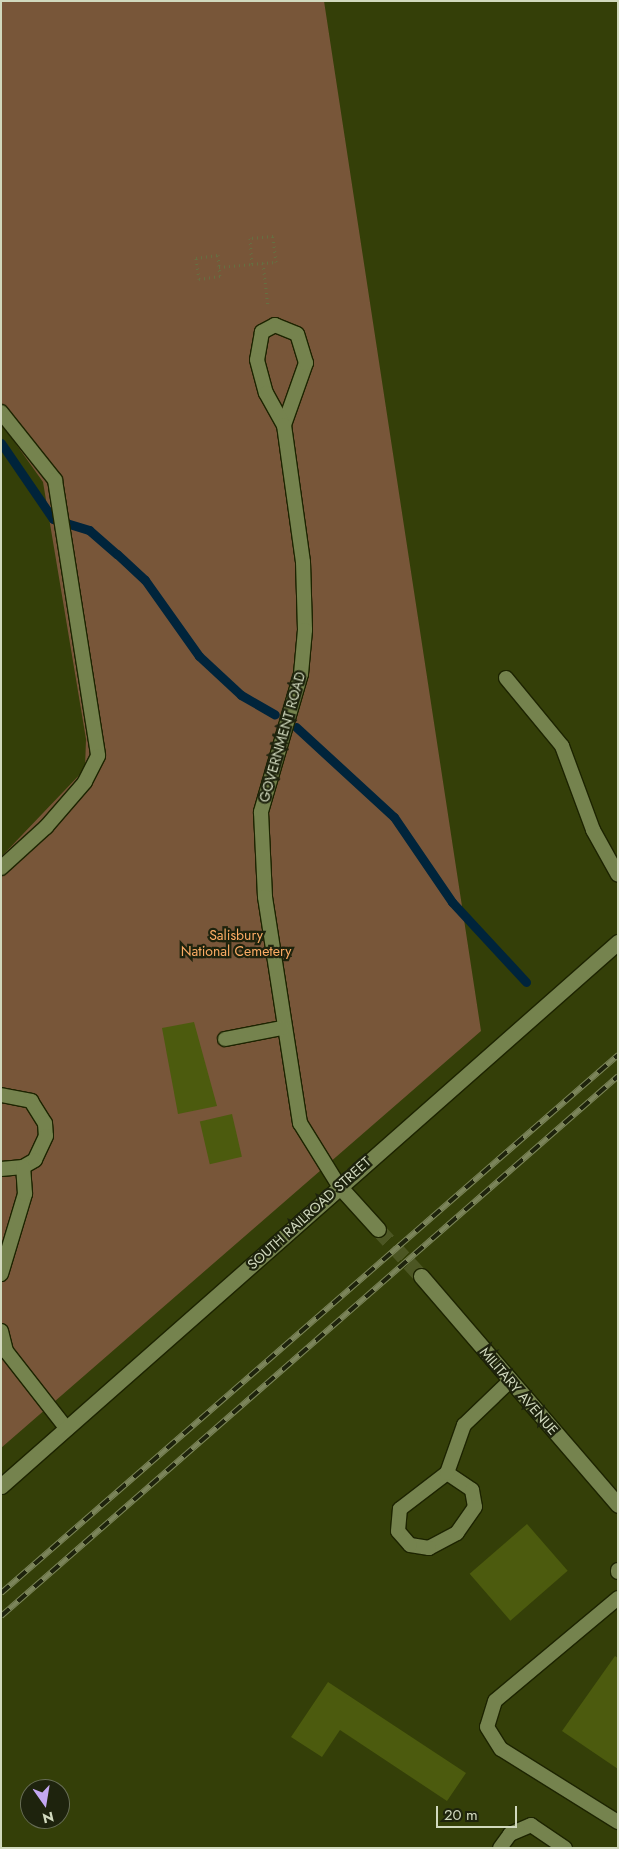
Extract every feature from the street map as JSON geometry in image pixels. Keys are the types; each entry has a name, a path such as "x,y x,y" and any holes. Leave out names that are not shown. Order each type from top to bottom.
{"street":[{"name":"SOUTH RAILROAD STREET","path":"1,1486 618,942"},
{"path":"339,1186 378,1229"},
{"name":"MILITARY AVENUE","path":"421,1276 618,1505"}],"lane":[{"path":"271,328 289,328 297,334 305,356 304,377 284,425"},
{"name":"GOVERNMENT ROAD","path":"271,328 262,332 257,344 257,360 266,393 284,425 303,562 306,630 295,693 260,812 265,898 282,1028 300,1123 339,1186"},
{"path":"1,412 55,480 66,532 98,756 85,782 1,868"},
{"path":"506,678 562,746 593,830 618,875"},
{"path":"225,1039 282,1028"},
{"path":"1,1095 31,1101 45,1123 42,1149 23,1167 1,1169"},
{"path":"1,1274 26,1194 23,1167"},
{"path":"1,1331 3,1351 67,1429"},
{"path":"447,1472 472,1490 475,1507 458,1533 429,1548 410,1545 398,1532 400,1509 447,1472 464,1424 511,1380"},
{"path":"618,1598 495,1701 487,1727 501,1749 618,1822"},
{"path":"500,1848 510,1834 531,1825 565,1848"}],"path":[{"path":"219,267 276,262 273,236 250,238 252,264"},
{"path":"218,255 219,267 220,276 199,279 196,258 218,255"},
{"path":"263,263 271,328"}],"green space":[{"name":"Salisbury National Cemetery","path":"1,1 324,1 481,1031 1,1448 1,857 85,769 86,739 43,482 1,423"}],"building":[{"path":"194,1022 217,1106 178,1114 162,1028"},
{"path":"232,1114 242,1157 210,1164 200,1121"},
{"path":"527,1524 568,1571 510,1621 470,1574"},
{"path":"615,1656 618,1658 618,1769 562,1731"},
{"path":"328,1682 466,1773 447,1801 340,1730 322,1757 291,1737"}],"waterway":[{"path":"1,443 53,519 89,530 117,554 145,580 199,656 241,695 275,715"},
{"path":"296,727 394,817 452,902 526,982"}],"tunnel":[{"path":"378,1229 421,1276"}],"railway":[{"path":"1,1593 618,1055"},
{"path":"1,1616 618,1076"}]}
